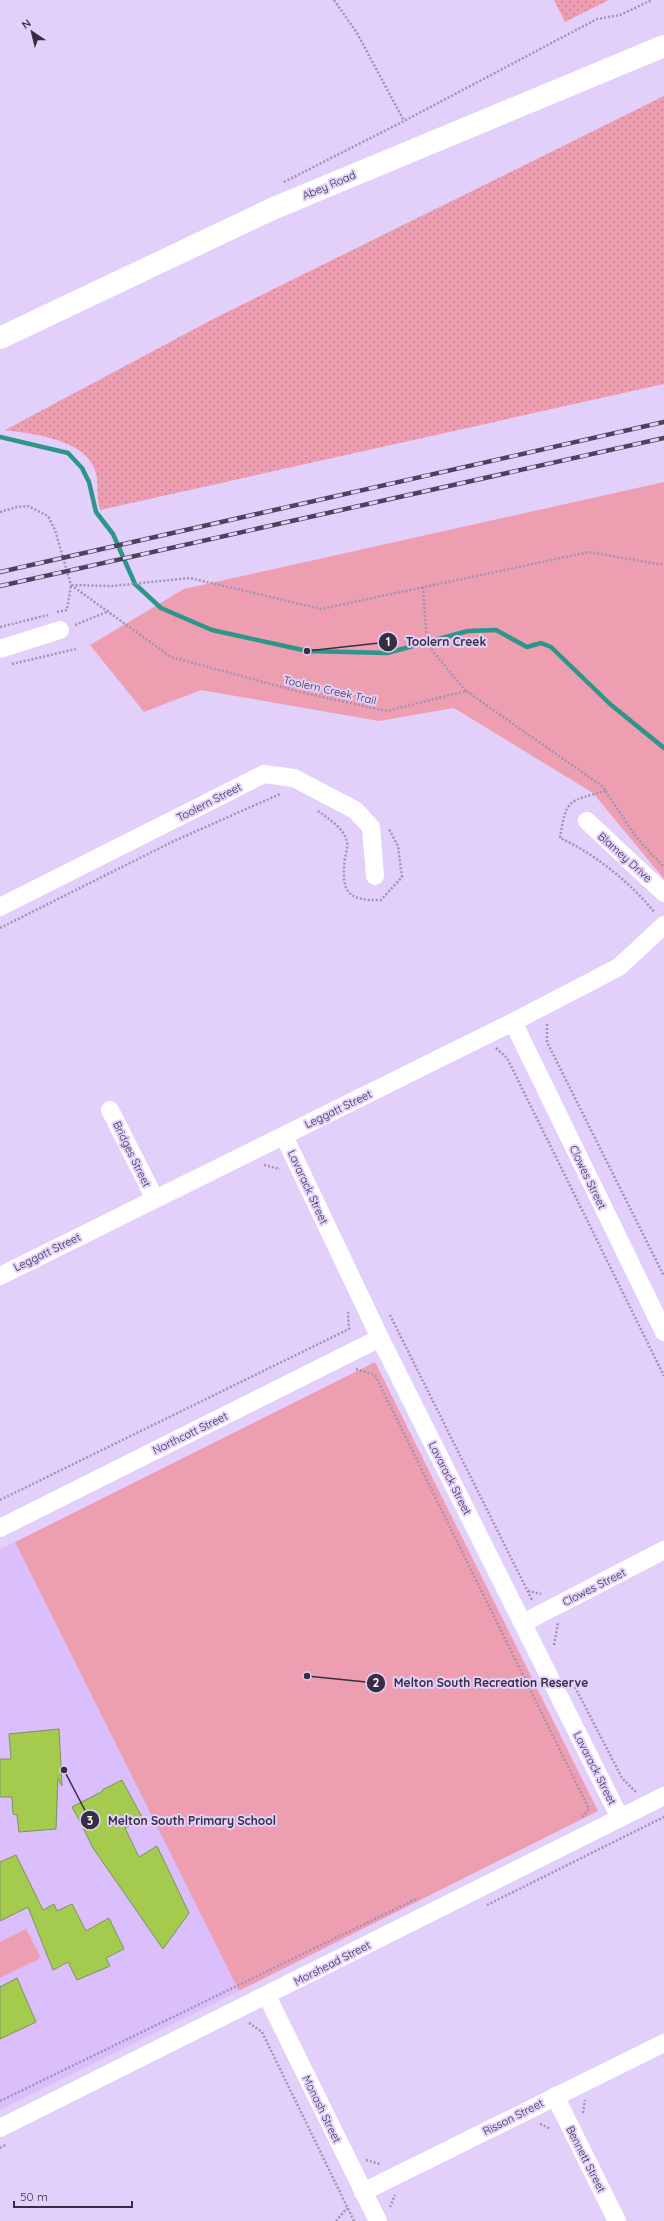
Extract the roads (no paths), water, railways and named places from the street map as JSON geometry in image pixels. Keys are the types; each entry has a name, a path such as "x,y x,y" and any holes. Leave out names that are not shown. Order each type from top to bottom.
{"street":[{"name":"Abey Road","path":"0,338 272,209 664,46"},
{"path":"0,649 60,630"},
{"name":"Toolern Street","path":"0,907 264,774 294,778 355,810 371,827 375,876"},
{"name":"Blamey Drive","path":"587,821 664,893"},
{"name":"Leggatt Street","path":"0,1276 513,1022 619,967 664,925"},
{"name":"Clowes Street","path":"513,1022 664,1332"},
{"name":"Bridges Street","path":"110,1110 155,1199"},
{"name":"Lavarack Street","path":"284,1136 380,1338 620,1818"},
{"name":"Northcott Street","path":"0,1528 380,1338"},
{"name":"Clowes Street","path":"523,1623 664,1550"},
{"name":"Morshead Street","path":"0,2128 268,1996 664,1796"},
{"name":"Monash Street","path":"268,1996 378,2221"},
{"name":"Risson Street","path":"363,2192 664,2043"},
{"name":"Bennett Street","path":"555,2096 618,2221"}],"waterway":[{"path":"0,437 68,453 82,468 89,482 96,512 113,534 135,584 161,608 212,630 307,651 387,653 468,631 496,630 527,647 541,643 551,647 610,704 664,748"}],"railway":[{"path":"0,572 664,422"},
{"path":"0,586 664,438"}],"place":[{"name":"Toolern Creek","path":"307,651"},
{"name":"Melton South Recreation Reserve","path":"307,1676"},
{"name":"Melton South Primary School","path":"64,1770"}]}
